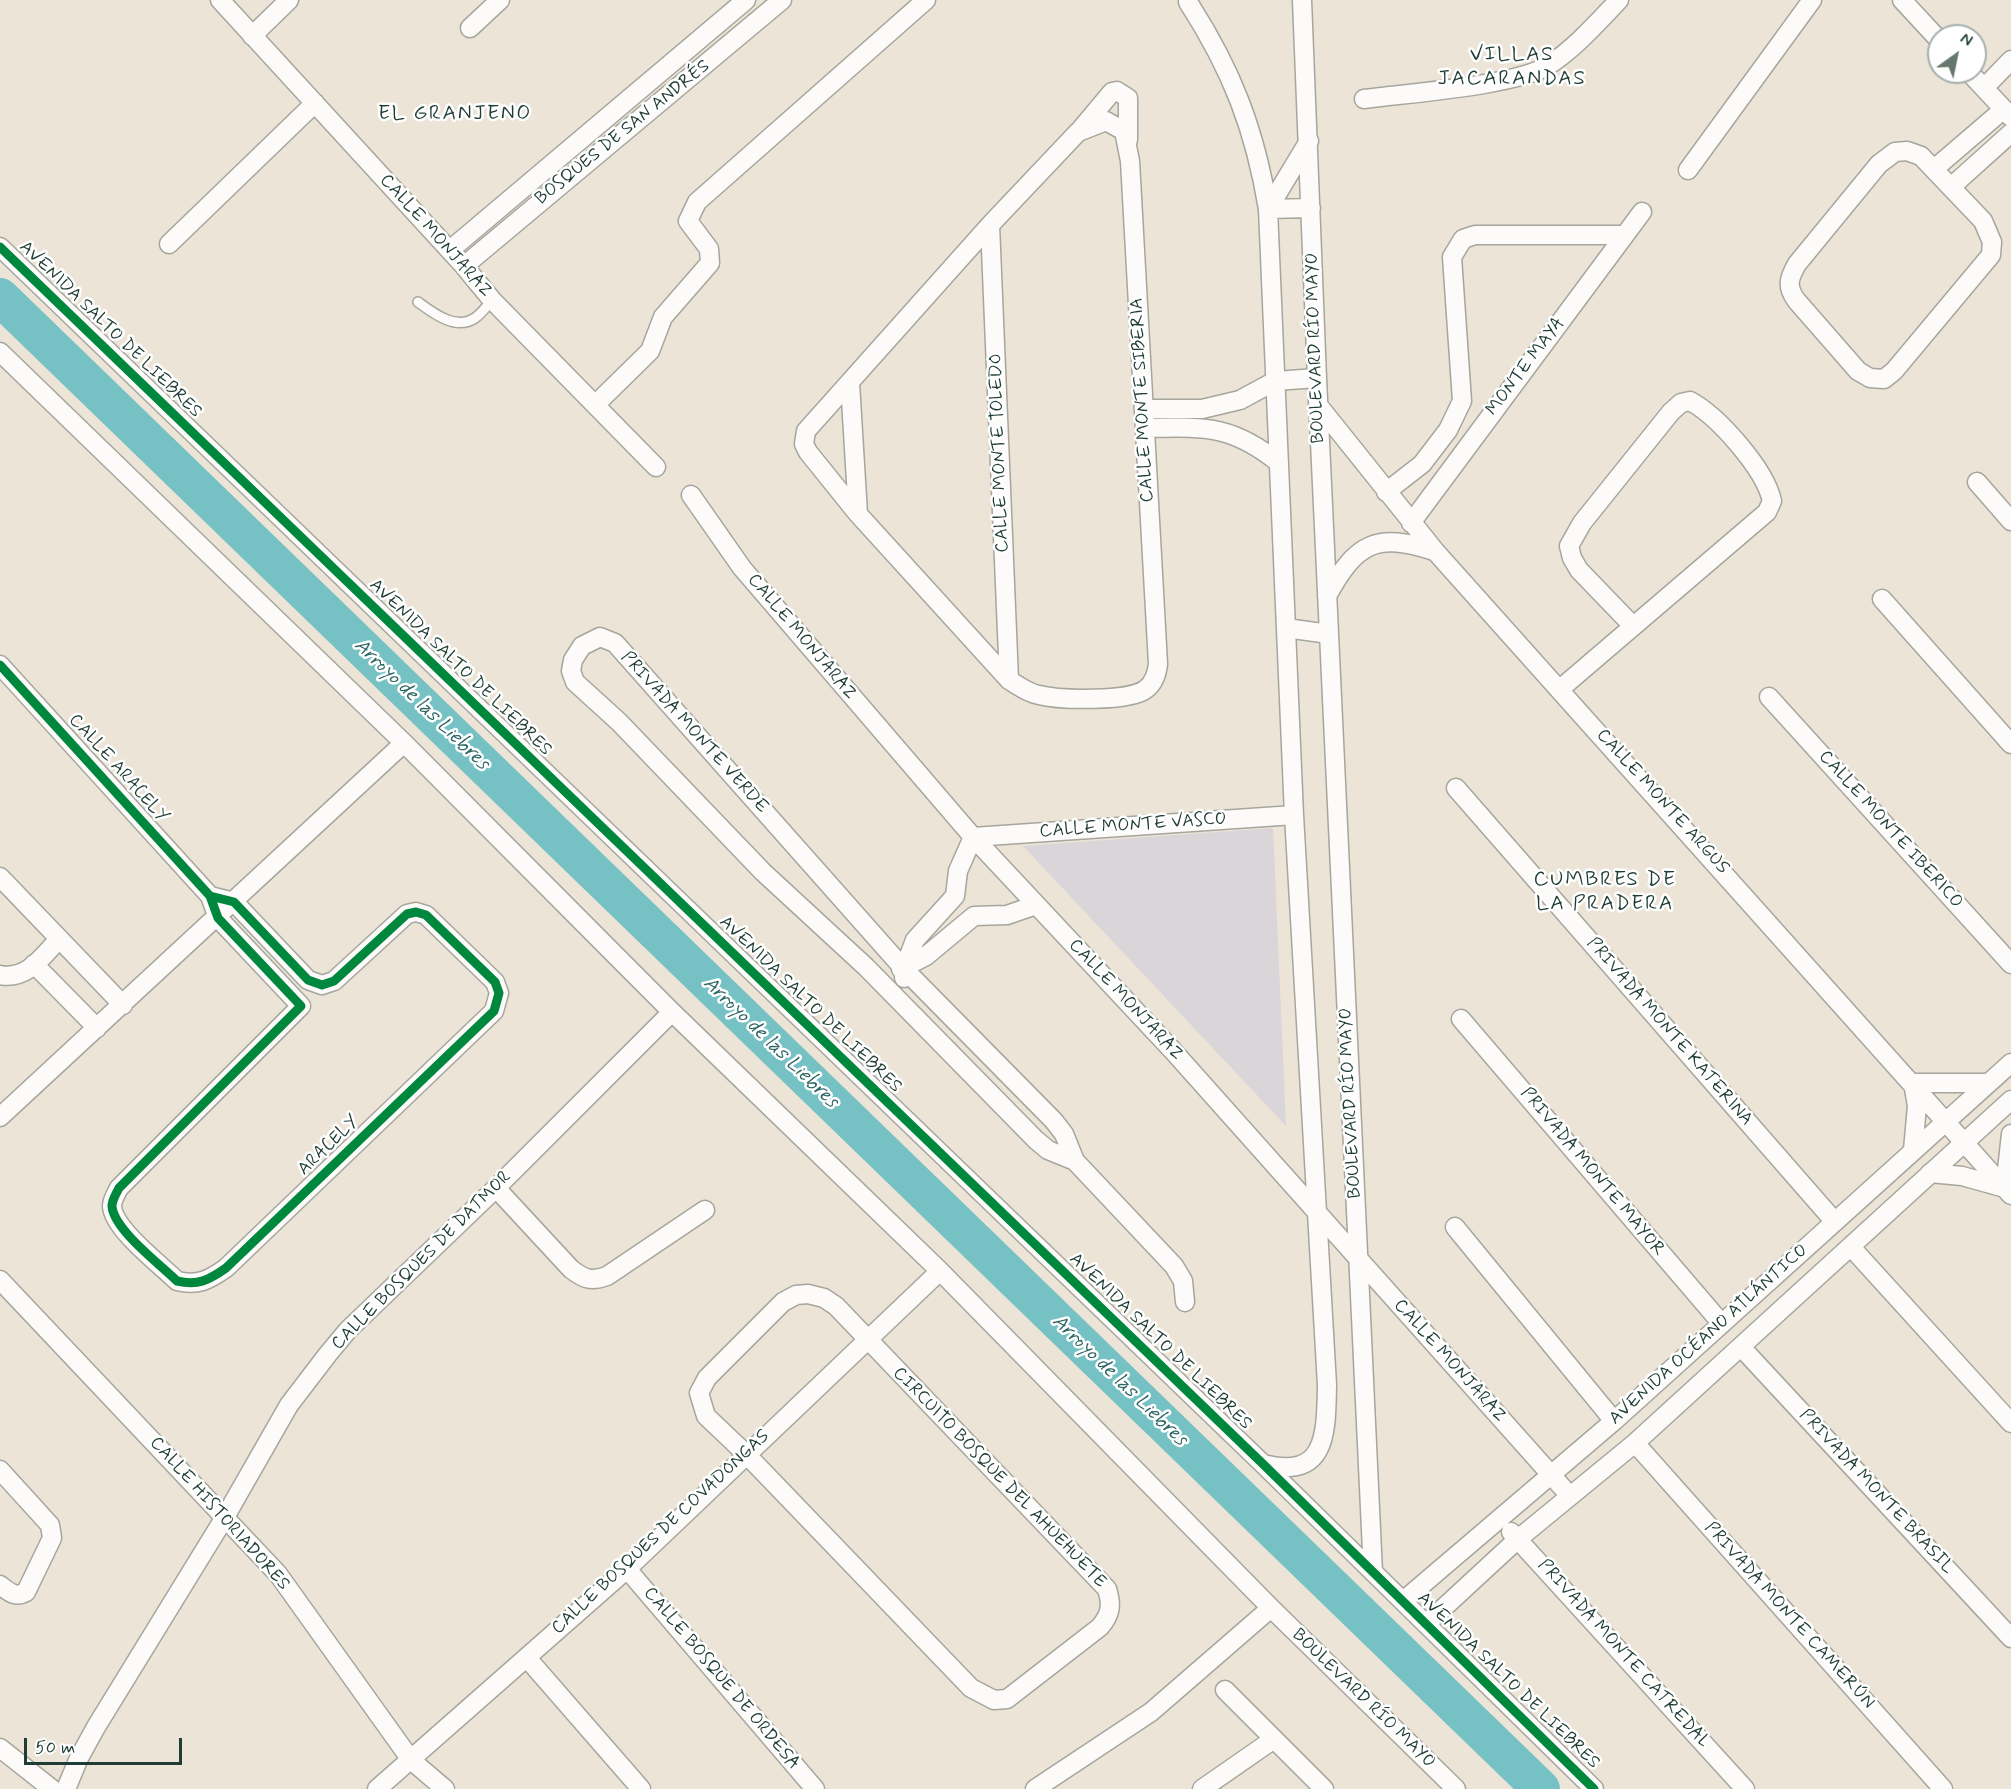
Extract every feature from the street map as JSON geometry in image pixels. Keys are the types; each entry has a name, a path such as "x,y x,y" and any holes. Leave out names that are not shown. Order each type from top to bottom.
{"street":[{"name":"CALLE MONJARAZ","path":"220,0 450,250 492,300 657,467"},
{"path":"252,36 289,0"},
{"path":"470,28 500,0"},
{"path":"747,0 762,17"},
{"name":"BOSQUES DE SAN ANDRÉS","path":"450,250 747,0"},
{"name":"BOSQUES DE SAN ANDRÉS","path":"464,266 782,0"},
{"path":"596,404 650,351 663,317 710,263 709,249 688,222 698,202 926,0"},
{"name":"BOULEVARD RÍO MAYO","path":"1302,0 1318,405 1373,1572"},
{"path":"1364,99 1516,78 1547,66 1575,45 1619,0"},
{"path":"1688,170 1812,0"},
{"path":"1902,0 1927,27"},
{"path":"1188,2 1233,80 1249,122 1261,165 1268,209 1294,815 1327,1385 1324,1437 1320,1449 1309,1462 1297,1468 1281,1469 1263,1464"},
{"path":"1984,88 2011,60"},
{"path":"1934,170 2007,113 1980,84"},
{"path":"1078,132 1112,92 1117,91 1128,98 1128,140"},
{"path":"170,244 315,103"},
{"name":"CALLE MONTE SIBERIA","path":"1106,122 1124,131 1128,140 1157,674 1147,689 1119,697 1037,695 1009,680 858,514 804,444 806,431 990,225 1078,132 1106,122"},
{"path":"1951,187 2011,133"},
{"path":"1268,209 1309,141"},
{"path":"1907,151 1921,156 1951,187 1983,221 1992,242 1991,255 1894,371 1884,379 1870,378 1858,371 1796,300 1788,289 1789,278 1797,264 1879,164 1895,152 1907,151"},
{"path":"1268,209 1311,208"},
{"name":"MONTE MAYA","path":"1411,523 1642,212"},
{"name":"CALLE MONTE TOLEDO","path":"990,225 1009,680"},
{"path":"1386,492 1422,464 1448,430 1462,401 1452,257 1463,239 1475,235 1624,235"},
{"name":"AVENIDA SALTO DE LIEBRES","path":"0,247 1263,1464 1594,1789"},
{"path":"0,352 404,743 672,1012 940,1271 1271,1608 1151,1712 1035,1789"},
{"path":"1144,418 1221,406 1240,400 1275,381 1317,378"},
{"path":"850,383 858,514"},
{"path":"1560,689 1632,625 1757,523 1767,512 1772,501 1764,477 1715,420 1690,401 1681,403 1671,412 1582,523 1569,546 1572,558 1579,570 1632,625"},
{"name":"CALLE MONTE ARGUS","path":"1318,405 1435,552 2008,1191"},
{"path":"1144,418 1225,431 1263,450 1279,463"},
{"path":"1448,430 1470,443"},
{"path":"1977,482 2011,521"},
{"name":"CALLE MONJARAZ","path":"691,495 742,568 973,837 1174,1052 1570,1496"},
{"path":"1328,596 1341,572 1354,556 1373,544 1394,541 1435,552"},
{"path":"1882,599 2011,744"},
{"path":"1286,628 1329,634"},
{"name":"PRIVADA MONTE VERDE","path":"1075,1161 1048,1150 1036,1140 866,967 763,872 619,722 575,682 572,671 573,660 582,646 600,637 615,644 904,969 1054,1121 1064,1134 1075,1161 1174,1266 1183,1281 1185,1302"},
{"name":"CALLE ARACELY","path":"0,664 210,896 218,918"},
{"name":"CALLE MONTE IBERICO","path":"1769,697 2011,964"},
{"path":"0,1118 404,743"},
{"name":"PRIVADA MONTE KATERINA","path":"1456,788 1835,1222"},
{"name":"CALLE MONTE VASCO","path":"973,837 1294,815"},
{"path":"973,837 961,859 956,896 962,909 974,916 1007,915 1036,905"},
{"path":"0,877 123,1005"},
{"path":"210,896 234,902"},
{"path":"903,1004 904,969 915,940 956,896"},
{"name":"ARACELY","path":"218,918 300,1002 299,1011 119,1188 113,1209 119,1226 177,1281 198,1284 226,1268 494,1011 498,999 495,982 426,915 416,912 407,914 334,981 322,985 308,980 234,902"},
{"path":"866,967 904,969 926,956 974,916"},
{"path":"0,975 11,977 24,974 59,939"},
{"path":"34,964 97,1028"},
{"name":"CALLE BOSQUES DE DATMOR","path":"66,1789 79,1758 96,1727 225,1517 290,1405 334,1346 672,1012"},
{"name":"PRIVADA MONTE MAYOR","path":"1461,1019 1722,1324"},
{"name":"AVENIDA OCÉANO ATLÁNTICO","path":"1402,1601 1614,1421 2011,1063"},
{"path":"1913,1150 1917,1107 1913,1083 1988,1083"},
{"name":"AVENIDA OCÉANO ATLÁNTICO","path":"1426,1624 1518,1539 1635,1443 2011,1101"},
{"path":"1930,1173 1962,1176 2008,1191 2011,1134"},
{"path":"496,1188 571,1269 584,1278 594,1281 607,1276 705,1210"},
{"path":"1455,1227 1614,1421"},
{"path":"1851,1247 2011,1423"},
{"name":"CALLE BOSQUES DE COVADONGAS","path":"376,1789 627,1569 940,1271"},
{"name":"CALLE HISTORIADORES","path":"0,1280 278,1574 411,1760 445,1789"},
{"name":"CIRCUITO BOSQUE DEL AHUEHUETE","path":"808,1294 824,1298 836,1306 867,1340 1107,1589 1111,1601 1109,1616 1101,1627 1007,1699 994,1700 971,1688 746,1454 706,1416 699,1393 707,1378 783,1302 796,1295 808,1294"},
{"name":"PRIVADA MONTE BRASIL","path":"1741,1347 2011,1638"},
{"name":"PRIVADA MONTE CAMERÚN","path":"1635,1443 1943,1789"},
{"path":"0,1470 50,1525 52,1538 26,1592 20,1595 11,1594 0,1585"},
{"name":"PRIVADA MONTE CATREDAL","path":"1500,1519 1745,1789"},
{"name":"CALLE BOSQUE DE ORDESA","path":"627,1569 815,1789"},
{"name":"BOULEVARD RÍO MAYO","path":"1271,1608 1456,1789"},
{"path":"527,1658 641,1789"},
{"path":"1225,1690 1324,1789"},
{"path":"1202,1789 1274,1739"},
{"path":"0,1748 52,1789"}],"lane":[{"path":"418,302 447,320 464,323 475,318 492,300"}],"building":[{"path":"1273,828 1286,1126 1023,846"}],"waterway":[{"name":"Arroyo de las Liebres","path":"0,297 1541,1789"}],"cycle path":[{"path":"0,247 1263,1464 1594,1789"},
{"path":"0,665 210,896 218,918 301,1006 119,1188 113,1199 114,1215 129,1236 177,1281 191,1283 209,1279 226,1268 494,1011 499,993 495,982 426,915 416,912 407,914 334,981 322,985 308,980 234,902 210,896"}],"district":[{"name":"VILLAS JACARANDAS","path":"1512,68"},
{"name":"EL GRANJENO","path":"455,115"},
{"name":"CUMBRES DE LA PRADERA","path":"1605,893"}]}
